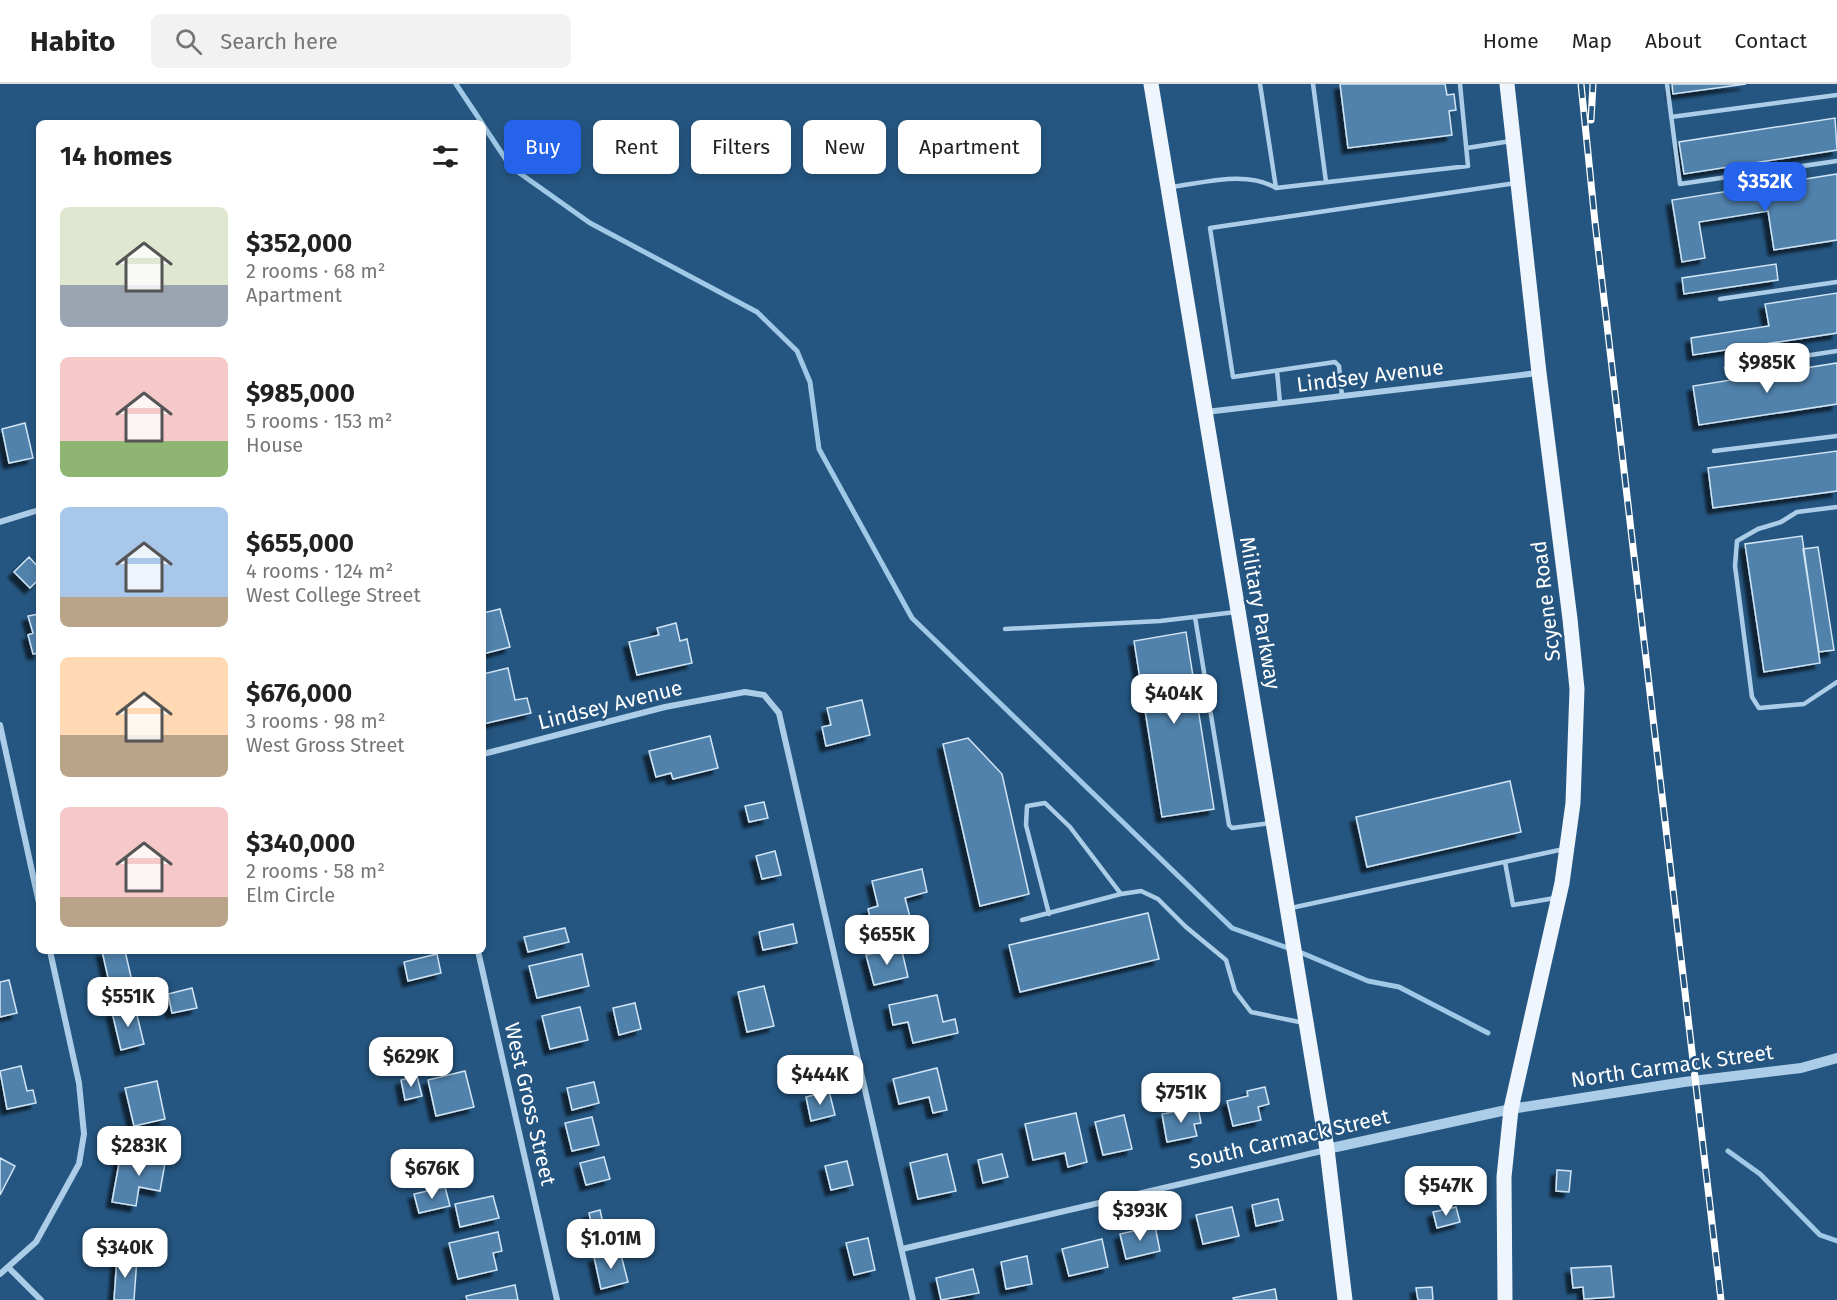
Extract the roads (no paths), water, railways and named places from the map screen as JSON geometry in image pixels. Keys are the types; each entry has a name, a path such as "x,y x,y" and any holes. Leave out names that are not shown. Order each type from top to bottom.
{"main road":[{"name":"Military Parkway","path":"1151,84 1307,1023 1327,1149 1345,1300"},
{"name":"Scyene Road","path":"1505,1300 1504,1178 1511,1109 1559,898 1567,848 1573,803 1576,689 1570,619 1539,373 1507,84"}],"street":[{"name":"Lindsey Avenue","path":"1204,412 1539,373"},
{"path":"0,522 36,511"},
{"name":"Lindsey Avenue","path":"486,753 665,707 746,692 764,695 779,713 902,1249"},
{"path":"0,725 36,889"},
{"path":"0,1274 36,1242 79,1164 84,1134 79,1083 51,954"},
{"name":"West Gross Street","path":"479,954 557,1300"},
{"name":"North Carmack Street","path":"1511,1109 1684,1082 1801,1068 1837,1058"},
{"name":"South Carmack Street","path":"902,1249 1327,1149 1511,1109"},
{"path":"902,1249 913,1300"},
{"path":"8,1267 41,1300"}],"lane":[{"path":"1260,84 1276,188"},
{"path":"1313,84 1326,182"},
{"path":"1168,188 1240,179 1265,182 1276,188 1468,166 1460,84"},
{"path":"1667,84 1680,184 1837,161"},
{"path":"1671,117 1837,95"},
{"path":"1467,148 1514,141"},
{"path":"1342,396 1339,366 1335,362 1235,378 1231,374 1210,228 1519,183"},
{"path":"1720,299 1837,282"},
{"path":"1725,368 1837,351"},
{"path":"1277,371 1280,404"},
{"path":"1714,451 1837,436"},
{"path":"1837,507 1797,512 1781,522 1737,541 1735,566 1752,698 1759,708 1804,704 1837,682"},
{"path":"1005,629 1160,621 1239,612"},
{"path":"1195,617 1229,825 1232,828 1274,823"},
{"path":"1049,914 1026,825 1027,806 1045,803 1070,827 1121,894"},
{"path":"1288,909 1567,848"},
{"path":"1505,862 1513,905 1559,898"},
{"path":"1022,920 1121,894 1141,891 1158,899 1186,927 1226,960 1235,991 1251,1012 1307,1023"}],"waterway":[{"path":"456,84 480,120"},
{"path":"486,130 511,167 590,223 757,312 797,351 810,382 819,449 912,618 1232,928 1302,953 1368,981 1399,987 1488,1033"},
{"path":"1728,1151 1760,1174 1820,1235 1837,1241"}],"railway":[{"path":"1581,84 1595,222 1721,1300"},
{"path":"1591,120 1593,84"}]}
